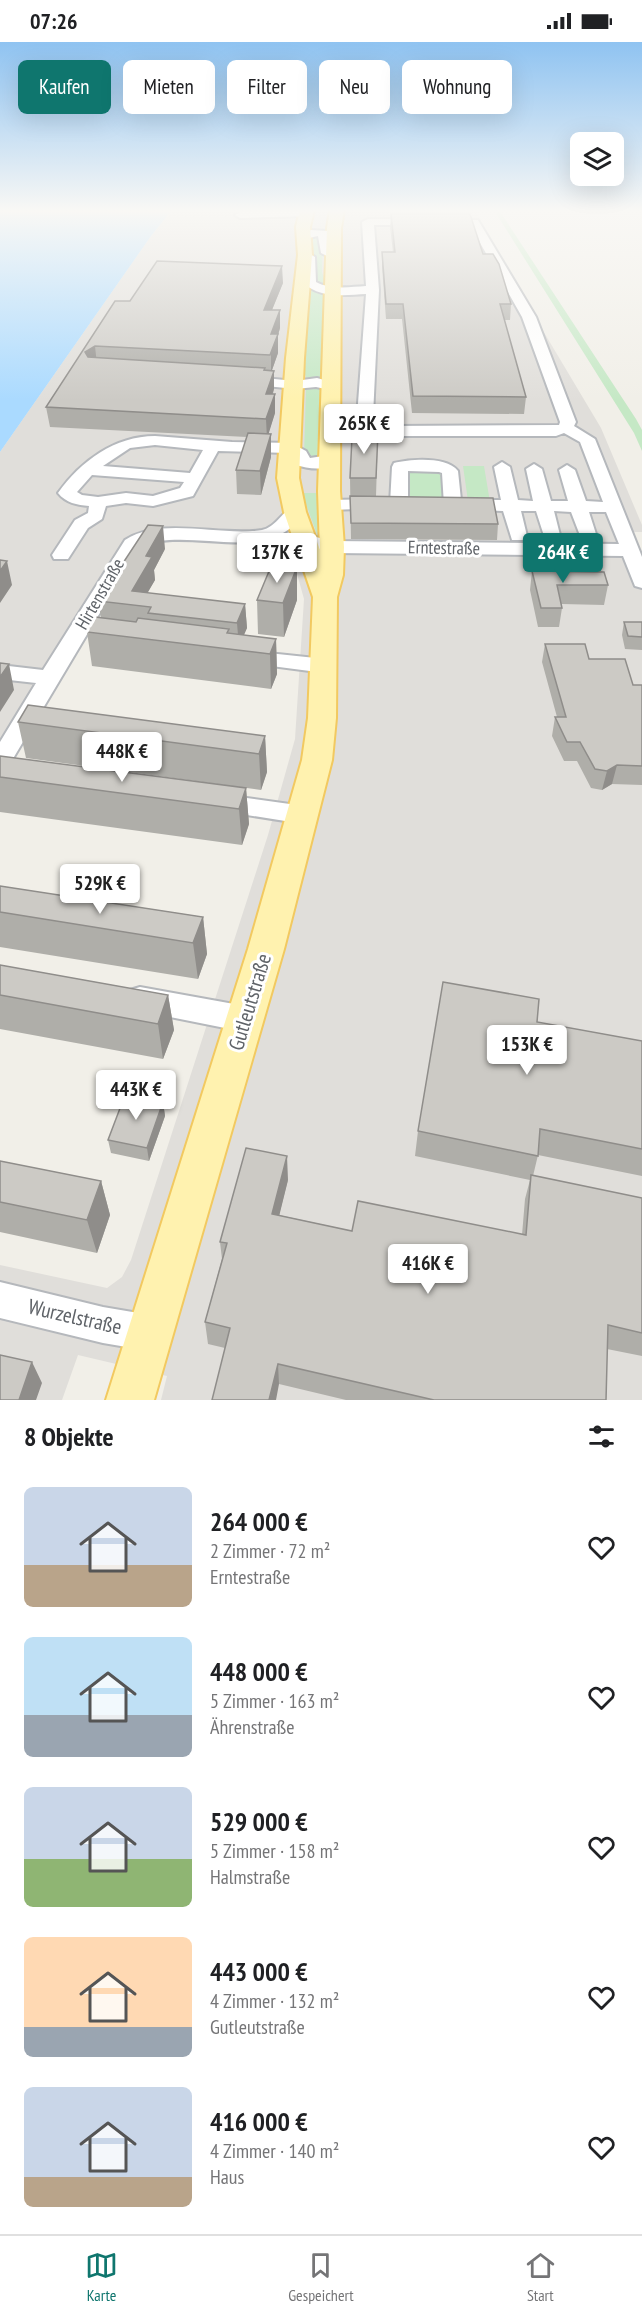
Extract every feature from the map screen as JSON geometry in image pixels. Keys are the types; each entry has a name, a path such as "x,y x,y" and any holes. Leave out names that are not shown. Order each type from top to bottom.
{"main road":[{"name":"Gutleutstraße","path":"303,273 288,478 295,512 325,597"},
{"name":"Gutleutstraße","path":"130,1400 304,815 317,760 325,666 325,597 331,575 332,547 330,386 333,273"}],"street":[{"name":"Gutleutstraße","path":"310,273 310,283 318,288 333,290"},
{"path":"372,273 373,290 365,417 369,423 391,431 556,431 566,428 587,439 642,582"},
{"path":"503,273 529,317 568,422 566,428"},
{"path":"333,290 373,290"},
{"path":"223,379 295,385 317,382 330,386"},
{"path":"213,446 187,492 153,501 126,498 98,502 78,500 67,493 72,484 89,470 124,445 132,443 154,441 213,446 291,448 300,454 304,463 320,463 330,460"},
{"path":"399,504 400,467 443,467 450,471 453,505"},
{"path":"502,467 518,537"},
{"path":"534,469 551,535"},
{"path":"89,470 195,478"},
{"path":"567,470 587,534"},
{"path":"61,555 81,524 96,516 98,502"},
{"path":"330,505 612,507"},
{"path":"266,535 280,530 291,521 295,512"},
{"name":"Hirtenstraße","path":"0,761 50,678 85,637 124,553 134,542 152,537 176,535 266,535 306,545"},
{"path":"306,545 332,547"},
{"name":"Erntestraße","path":"332,547 630,550"},
{"path":"228,654 325,666"},
{"path":"0,672 50,678"},
{"path":"198,800 304,815"},
{"path":"119,995 244,1019"},
{"name":"Wurzelstraße","path":"0,1300 103,1326 150,1333"}],"shaded area":[{"path":"125,273 509,273 601,428 642,525 642,532 632,532 642,557 642,1400 161,1400 167,1376 78,1355 62,1400 0,1400 0,1265 107,1288 122,1277 131,1260 268,835 295,739 304,599 292,556 283,548 270,543 162,541 137,551 0,781 0,452"}],"green space":[{"path":"315,273 322,273 326,286 316,285"},
{"path":"534,273 541,273 636,419 642,430 642,451 634,433"},
{"path":"308,287 326,293 324,381 307,380 304,371"},
{"path":"320,387 325,391 319,458 311,460 304,456 306,390"},
{"path":"463,466 484,466 490,502 468,501"},
{"path":"406,469 441,470 444,500 408,500"},
{"path":"302,493 323,493 321,535 318,537"}],"water":[{"path":"0,273 125,273 0,452"}],"building":[{"path":"149,273 279,273 264,310 280,310 271,334 278,334 270,355 95,346 85,352 88,357 265,368 264,370 274,371 266,394 275,394 266,419 46,407 115,301 130,301"},
{"path":"384,273 502,273 511,304 500,304 526,397 413,396 403,304 386,304"},
{"path":"356,432 378,432 376,478 350,478 352,437 356,437"},
{"path":"248,433 271,434 260,471 236,470"},
{"path":"350,496 493,498 498,524 351,523"},
{"path":"148,525 163,526 146,556 152,557 132,591 245,604 237,623 148,613 151,607 98,601"},
{"path":"0,560 7,561 0,571"},
{"path":"272,564 297,567 283,603 257,600"},
{"path":"532,571 604,572 608,585 557,585 562,608 541,608"},
{"path":"95,617 136,622 138,618 229,629 227,633 276,639 270,654 87,632"},
{"path":"624,622 642,622 642,637 628,636"},
{"path":"545,644 585,644 589,659 625,659 633,685 642,685 642,766 617,765 607,771 595,769 580,742 567,742 555,717 566,717"},
{"path":"0,663 9,664 0,677"},
{"path":"28,705 265,736 259,754 18,722"},
{"path":"0,756 246,788 239,809 0,777"},
{"path":"0,886 203,917 193,943 0,912"},
{"path":"0,965 168,995 158,1024 0,995"},
{"path":"443,982 539,999 537,1022 642,1041 642,1149 540,1129 538,1156 418,1131"},
{"path":"125,1095 163,1102 147,1148 108,1140"},
{"path":"246,1148 287,1156 272,1214 352,1231 358,1201 526,1235 531,1175 642,1198 642,1333 608,1325 606,1400 434,1400 278,1364 269,1400 212,1400 230,1328 205,1322 227,1243 220,1242"},
{"path":"0,1161 101,1181 87,1220 0,1202"},
{"path":"0,1355 32,1362 19,1400 0,1400"}]}
